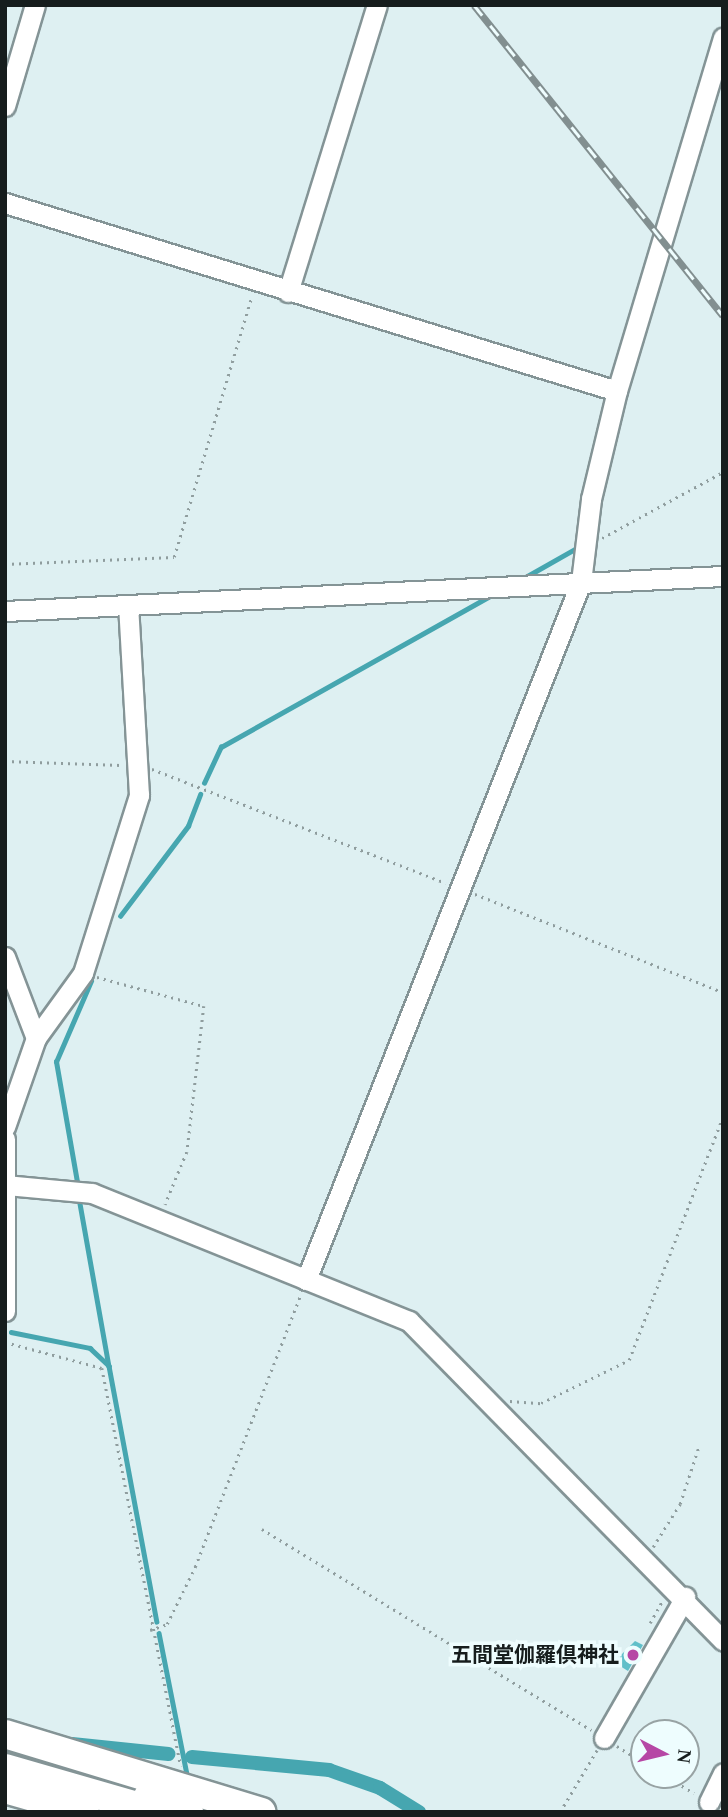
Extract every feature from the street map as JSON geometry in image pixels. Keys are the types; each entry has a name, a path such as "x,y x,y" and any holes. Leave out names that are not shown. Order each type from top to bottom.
{"highway":[{"path":"5,1734 188,1801"},
{"path":"5,1751 188,1801 261,1812"},
{"path":"5,1768 157,1812"},
{"path":"5,1789 85,1812"},
{"path":"5,1807 28,1812"}],"street":[{"path":"5,106 35,5"},
{"path":"288,292 377,5"},
{"path":"306,1280 581,582 584,548 617,391 723,38"},
{"path":"5,203 256,283 617,391"},
{"path":"5,611 723,576"},
{"path":"5,1127 36,1038 83,973 139,795 128,605"},
{"path":"5,957 36,1038"},
{"path":"5,1139 5,1311"},
{"path":"7,1185 82,1191 409,1321 678,1590 723,1640"},
{"path":"604,1738 678,1590"},
{"path":"709,1802 723,1773"}],"path":[{"path":"5,564 174,557 256,283"},
{"path":"584,548 723,472"},
{"path":"5,761 136,767 208,792 723,992"},
{"path":"83,973 204,1006 187,1152 158,1220"},
{"path":"489,1400 541,1403 629,1360 723,1118"},
{"path":"150,1630 167,1624 195,1567 306,1280"},
{"path":"5,1342 102,1367 150,1630 188,1801"},
{"path":"645,1558 680,1504 699,1446"},
{"path":"262,1529 630,1754"},
{"path":"647,1628 678,1590"},
{"path":"559,1812 604,1738"},
{"path":"687,1789 709,1802"}],"building":[{"name":"五間堂伽羅倶神社","path":"635,1641 643,1645 628,1671 620,1666 620,1656"}],"waterway":[{"path":"522,579 575,549"},
{"path":"204,783 221,747 494,594"},
{"path":"120,916 188,826 200,794"},
{"path":"77,1182 56,1062 91,981"},
{"path":"79,1198 109,1366"},
{"path":"11,1332 90,1348 109,1366 157,1622"},
{"path":"159,1633 187,1775"},
{"path":"72,1744 168,1754"},
{"path":"192,1757 329,1770 380,1788 419,1812"}],"railway":[{"path":"474,5 723,316"}],"place":[{"name":"五間堂伽羅倶神社","path":"633,1655"}]}
